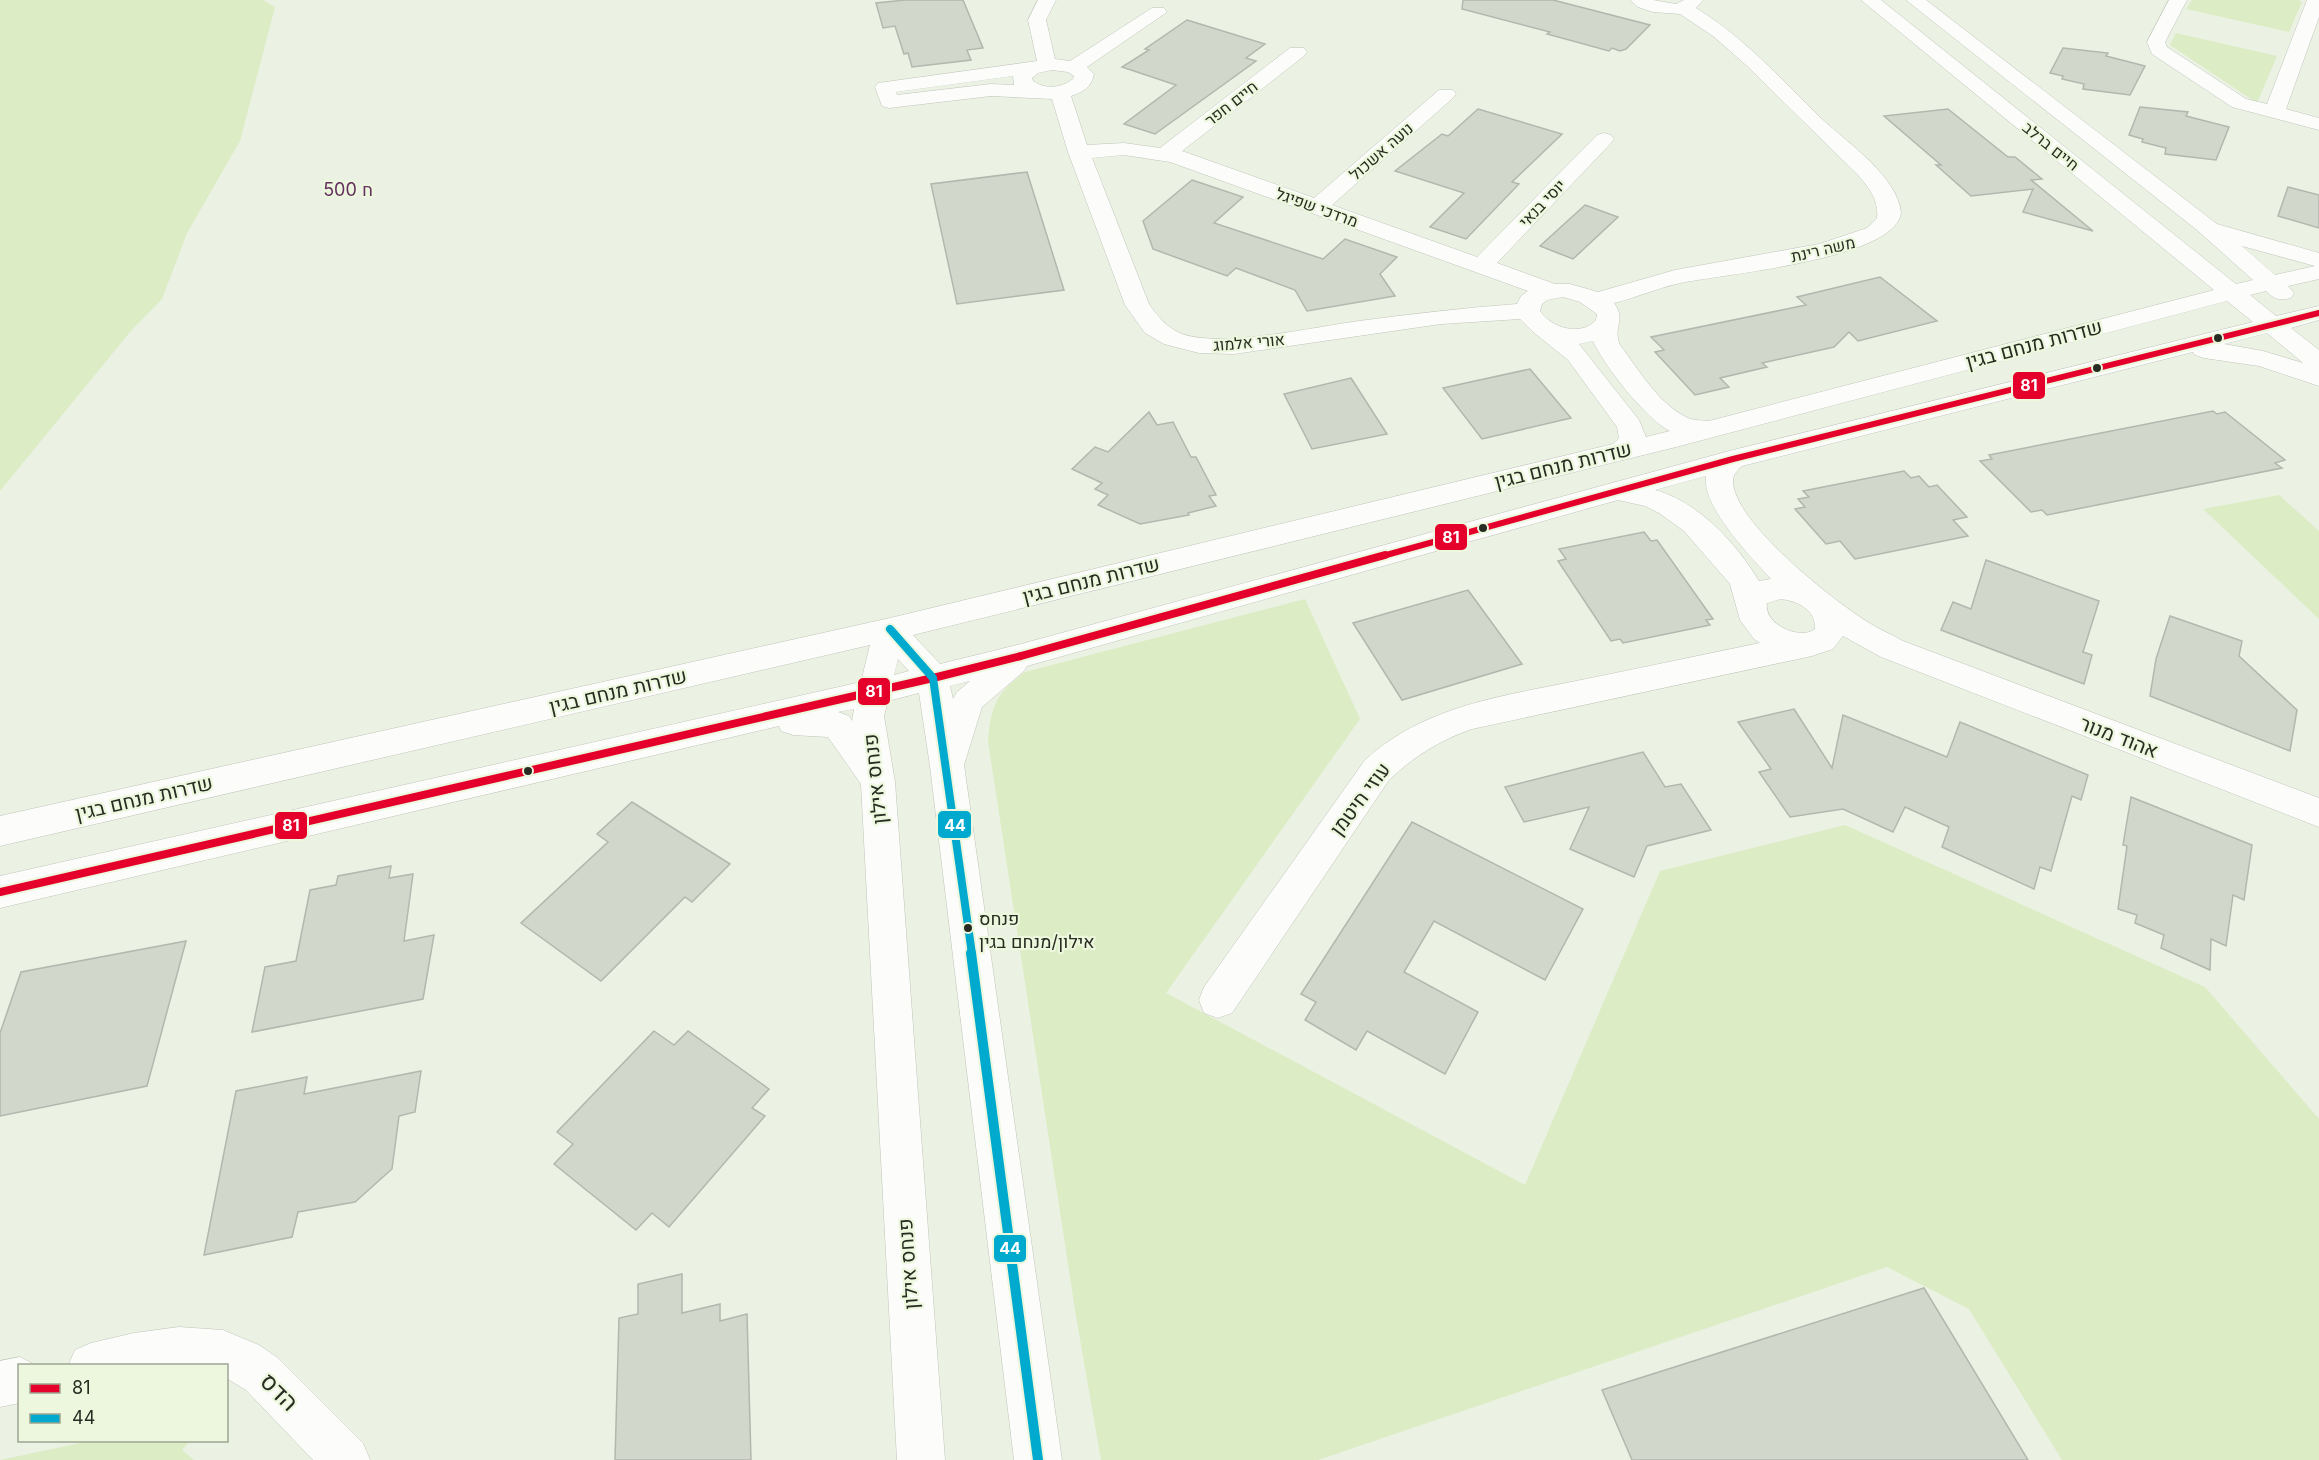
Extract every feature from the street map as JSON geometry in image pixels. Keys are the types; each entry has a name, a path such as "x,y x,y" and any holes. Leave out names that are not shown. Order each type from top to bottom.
{"street":[{"path":"1039,66 1037,20 1047,0"},
{"path":"1639,0 1656,7 1688,4"},
{"name":"חיים ברלב","path":"1870,0 2319,363"},
{"name":"חיים ברלב","path":"1916,0 2205,225 2315,318"},
{"path":"2178,0 2156,42 2160,50 2232,99 2251,107 2319,124"},
{"path":"2274,113 2317,0"},
{"name":"משה רינת","path":"1596,300 1675,277 1836,248 1870,236 1881,230 1888,222 1890,212 1887,201 1868,175 1739,48 1688,4"},
{"path":"1074,67 1158,12"},
{"name":"חיים חפר","path":"1165,154 1297,52"},
{"path":"1036,91 1026,86 1022,80 1025,73 1039,66"},
{"path":"1039,66 1074,67 1084,74 1083,81 1073,89 1060,92 996,90 889,102 885,87 1039,66"},
{"name":"אורי אלמוג","path":"1060,92 1078,152 1137,305 1154,328 1179,341 1199,345 1234,346 1441,317 1528,311"},
{"name":"נועה אשכול","path":"1317,207 1446,94"},
{"name":"יוסי בנאי","path":"1481,266 1604,139"},
{"name":"מרדכי שפיגל","path":"1078,152 1124,149 1165,154 1551,291 1575,292 1596,300"},
{"path":"2205,225 2268,247 2319,260"},
{"path":"2176,307 2201,266"},
{"name":"שדרות מנחם בגין","path":"0,831 891,629 1622,451 2319,272"},
{"path":"1551,291 1533,298 1528,311 1535,322 1549,331 1577,356 1630,426 1633,440 1622,451"},
{"path":"1549,331 1567,336 1597,332 1608,321 1608,314 1596,300"},
{"name":"שדרות מנחם בגין","path":"0,892 758,720 933,678 1021,656 1733,459 2272,325 2315,318"},
{"path":"1604,327 1603,335 1606,344 1665,418 1688,429 1708,429"},
{"path":"2181,348 2231,352 2278,362 2319,378"},
{"name":"אהוד מנור","path":"1733,459 1720,474 1719,483 1723,496 1763,551 1786,577 1865,636 1919,660 2319,813"},
{"path":"1616,492 1652,499 1690,518 1743,579 1750,594 1751,612 1760,628 1775,639 1788,643 1812,644 1829,634 1832,626 1829,613 1814,599 1788,588 1769,589 1756,595 1751,612"},
{"name":"עוזי חיטמן","path":"1713,666 1740,649 1748,640 1751,612"},
{"path":"891,629 933,678 947,766 1038,1460"},
{"name":"פנחס אילון","path":"891,629 872,692 868,716 878,782 921,1460"},
{"name":"אהוד מנור","path":"1812,644 1860,646 1919,660"},
{"name":"עוזי חיטמן","path":"1218,1000 1377,770 1410,742 1439,727 1471,716 1812,644"},
{"path":"947,766 968,701 1021,656"},
{"path":"758,720 837,725 878,782"},
{"name":"הדס","path":"96,1364 185,1349 211,1351 244,1360 262,1374 346,1460"},
{"path":"0,1384 18,1380"}],"green space":[{"path":"0,0 263,0 275,7 240,141 187,233 162,299 130,332 0,491"},
{"path":"2192,0 2299,0 2302,2 2289,32 2186,9"},
{"path":"2176,33 2277,56 2257,103 2170,45"},
{"path":"2279,495 2319,531 2319,619 2203,509"},
{"path":"1305,599 1360,719 1166,993 1525,1185 1660,871 1845,825 2205,987 2319,1119 2319,1460 2062,1460 1969,1309 1887,1267 1318,1460 1101,1460 1076,1316 988,741 993,709 1007,687 1025,672"},
{"path":"85,1442 189,1442 182,1450 194,1460 0,1460"}],"building":[{"path":"905,0 963,0 983,48 967,50 971,60 912,67 908,53 904,54 895,26 883,28 876,3"},
{"path":"1463,0 1553,0 1650,25 1626,49 1620,51 1612,48 1609,51 1547,34 1550,32 1462,9"},
{"path":"1187,20 1265,44 1246,58 1256,61 1155,134 1124,124 1176,85 1122,67 1149,50 1145,49"},
{"path":"2063,48 2108,53 2106,56 2145,66 2130,95 2083,89 2084,84 2062,79 2063,76 2050,73"},
{"path":"2140,107 2188,112 2186,116 2229,127 2216,160 2165,154 2166,148 2142,142 2143,139 2129,135"},
{"path":"1478,109 1562,134 1512,182 1519,184 1466,239 1430,227 1464,193 1395,171 1442,134 1448,136"},
{"path":"1948,109 2008,157 2015,157 2042,179 2031,180 2093,231 2023,212 2033,189 1971,196 1936,165 1941,165 1884,116"},
{"path":"1027,172 1064,290 957,304 931,184"},
{"path":"1192,180 1243,197 1214,223 1323,259 1345,239 1397,257 1380,274 1395,296 1307,311 1295,290 1236,268 1227,276 1153,249 1143,221"},
{"path":"2288,187 2319,195 2319,228 2278,216"},
{"path":"1585,205 1618,217 1573,259 1540,246"},
{"path":"1880,277 1937,321 1858,341 1849,332 1834,347 1762,363 1767,367 1720,378 1729,387 1695,395 1655,352 1664,350 1651,337 1806,305 1797,297"},
{"path":"1530,369 1571,418 1482,439 1443,388"},
{"path":"1351,378 1387,434 1312,449 1284,394"},
{"path":"2213,411 2217,414 2225,412 2285,460 2275,463 2282,468 2047,515 2042,510 2031,512 1980,461 1992,459 1989,455"},
{"path":"1149,412 1157,425 1173,422 1191,457 1196,457 1216,495 1209,496 1216,506 1188,513 1189,515 1140,524 1098,505 1108,495 1095,489 1102,483 1072,469 1095,447 1108,452"},
{"path":"1904,471 1911,478 1919,476 1929,487 1937,485 1967,517 1953,520 1968,536 1855,559 1840,541 1826,544 1795,509 1805,507 1798,499 1809,497 1803,491"},
{"path":"1644,532 1651,541 1657,540 1713,619 1706,620 1710,625 1623,643 1620,639 1611,641 1558,561 1566,559 1559,549"},
{"path":"1986,560 2099,601 2083,652 2092,655 2084,684 1941,630 1953,602 1971,609"},
{"path":"1468,590 1522,664 1402,700 1353,623"},
{"path":"2170,616 2242,641 2239,656 2297,710 2290,751 2150,696 2156,659"},
{"path":"1794,709 1832,768 1843,715 1947,757 1960,722 2088,775 2081,800 2072,796 2051,871 2040,867 2034,889 1942,847 1949,827 1905,807 1893,832 1843,809 1790,817 1759,772 1771,769 1738,722"},
{"path":"1643,752 1665,787 1681,784 1711,830 1647,846 1634,877 1570,849 1589,807 1524,822 1505,787"},
{"path":"2131,797 2252,845 2244,900 2233,895 2226,946 2211,939 2210,970 2161,948 2164,935 2135,923 2137,915 2118,909 2127,846 2123,845"},
{"path":"632,802 730,864 692,902 685,897 601,981 521,923 608,842 597,834"},
{"path":"1412,822 1583,909 1545,980 1434,921 1404,972 1478,1012 1445,1074 1367,1031 1356,1050 1305,1020 1316,1002 1301,994"},
{"path":"391,866 389,878 413,874 404,941 434,935 423,999 252,1032 265,967 296,961 310,890 336,885 338,876"},
{"path":"186,941 147,1086 0,1116 0,1033 21,972"},
{"path":"654,1031 674,1045 688,1031 769,1089 752,1108 765,1116 669,1227 652,1213 636,1230 554,1164 573,1144 557,1132"},
{"path":"421,1071 415,1112 399,1116 392,1169 355,1202 298,1212 292,1237 204,1255 236,1091 307,1077 304,1094"},
{"path":"682,1274 682,1313 720,1304 720,1321 747,1314 751,1460 615,1460 619,1318 638,1314 638,1284"},
{"path":"1924,1288 2028,1460 1632,1460 1602,1390"}],"transit line":[{"name":"81","path":"0,892 933,678 1021,656 1733,459 2319,313"},
{"name":"44","path":"890,629 933,678 947,766 1038,1460"}],"place":[{"name":"פנחס אילון/מנחם בגין","path":"968,928"}],"district":[{"name":"ח 500","path":"348,190"}]}
